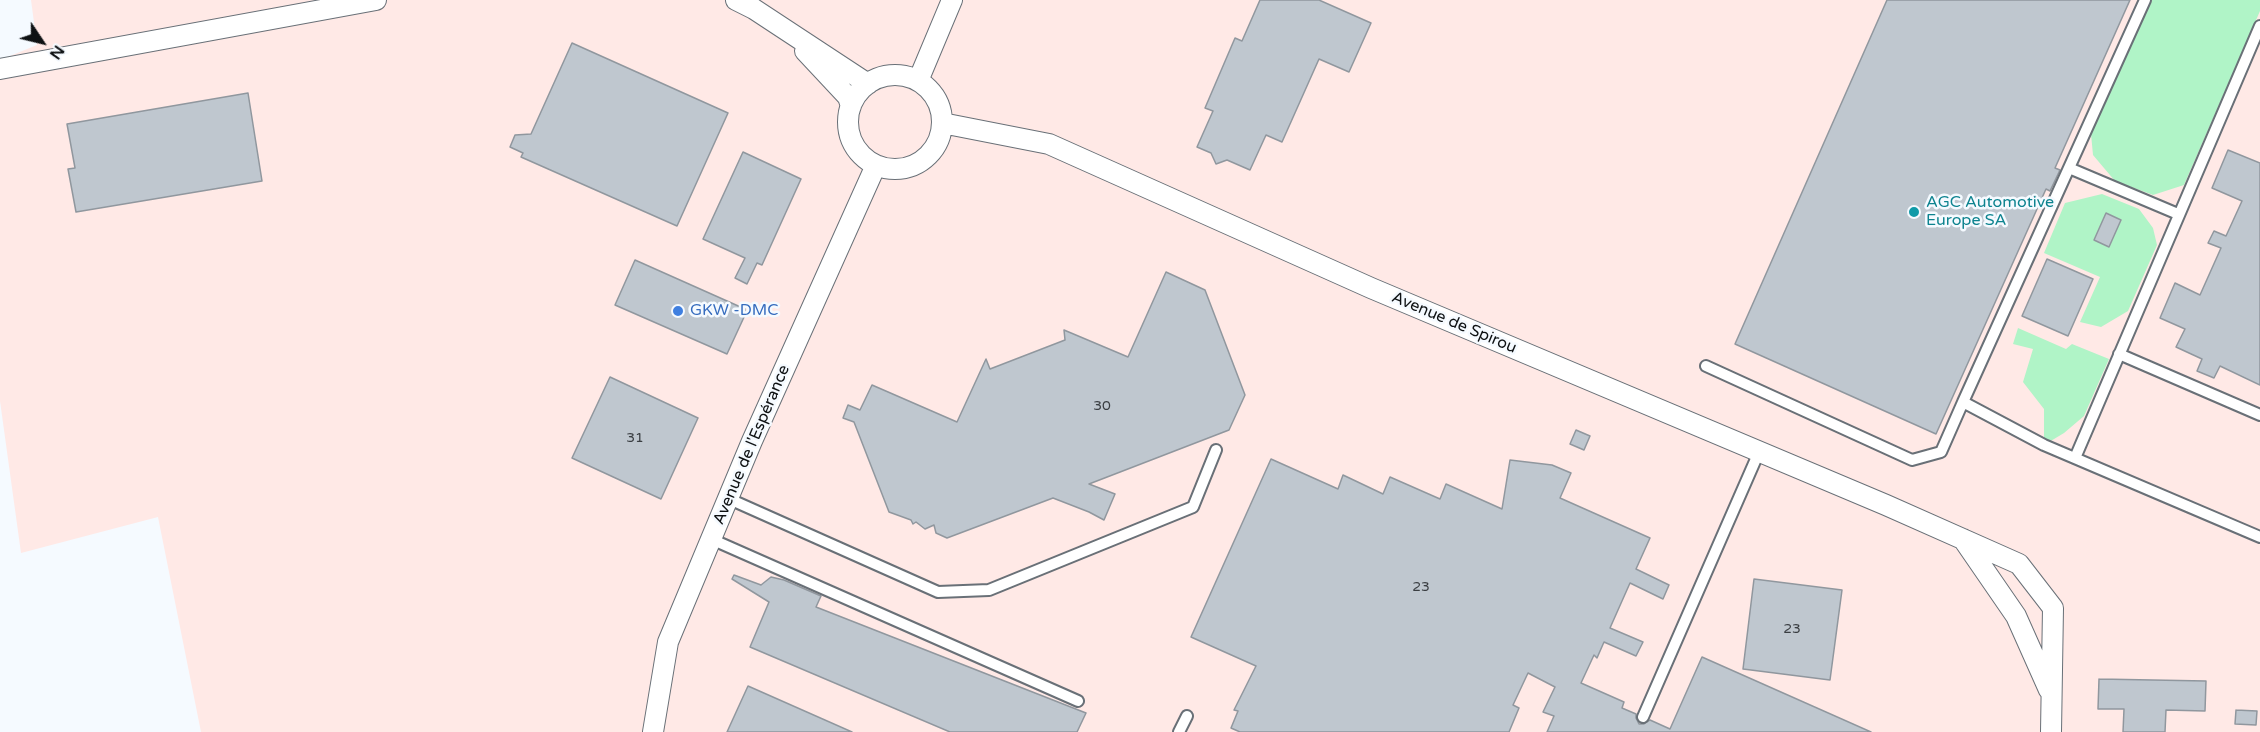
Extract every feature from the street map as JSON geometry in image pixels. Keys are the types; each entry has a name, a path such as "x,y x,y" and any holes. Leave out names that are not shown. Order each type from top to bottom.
{"street":[{"path":"0,69 376,0"},
{"path":"736,0 754,9 868,84"},
{"path":"918,81 952,0"},
{"path":"794,37 848,97 851,106 849,127 855,147 865,158 876,165 891,169 907,168 921,162 932,152 940,138 941,110 936,99 918,81 906,76 880,78 868,84 851,106"},
{"name":"Avenue de Spirou","path":"942,123 1049,144 1371,288 2019,564 2053,608 2051,732"},
{"name":"Avenue de l'Espérance","path":"653,732 668,642 728,498 876,165"},
{"name":"Avenue de Spirou","path":"1963,539 2016,616 2052,695"}],"lane":[{"path":"1706,366 1912,460 1941,452 2145,0"},
{"path":"2075,458 2260,26"},
{"path":"2069,168 2178,214"},
{"path":"2119,354 2260,416"},
{"path":"1964,402 2044,445 2260,537"},
{"path":"728,498 938,592 989,590 1193,507 1216,450"},
{"path":"1643,717 1759,452"},
{"path":"711,539 1078,701"},
{"path":"1179,732 1187,716"}],"shaded area":[{"path":"31,0 2260,0 2260,732 201,732 158,517 21,553 0,401 0,60 37,45"}],"green space":[{"path":"2152,0 2260,0 2260,11 2184,185 2153,195 2115,181 2093,155 2091,134"},
{"path":"2102,194 2139,209 2153,228 2157,245 2128,311 2101,327 2080,322 2100,277 2044,253 2065,203"},
{"path":"2018,328 2066,349 2072,344 2109,359 2084,416 2064,433 2044,445 2044,409 2023,382 2033,349 2013,344"}],"building":[{"path":"1260,0 1319,0 1371,23 1349,72 1319,59 1282,142 1266,135 1250,170 1227,160 1216,164 1211,153 1197,147 1213,111 1205,108 1235,38 1242,41"},
{"name":"AGC Automotive Europe SA","path":"1887,0 2130,0 2055,168 2060,170 2050,191 2046,189 1936,434 1735,344"},
{"path":"572,43 728,113 677,226 521,157 523,153 510,147 515,135 531,134"},
{"path":"248,93 262,181 76,212 68,169 75,168 67,124"},
{"path":"2228,150 2260,163 2260,385 2220,366 2214,378 2197,371 2202,359 2176,347 2185,329 2160,318 2175,283 2200,295 2221,248 2208,243 2214,231 2226,236 2242,201 2212,188"},
{"path":"743,152 801,179 762,265 757,263 747,284 735,278 745,258 703,239"},
{"path":"2106,213 2121,220 2109,247 2094,240"},
{"path":"2047,259 2093,279 2068,336 2022,316"},
{"path":"635,260 745,309 745,315 727,354 615,305"},
{"path":"1166,272 1205,290 1245,395 1229,430 1089,484 1115,494 1104,520 1053,498 947,538 936,533 934,525 925,529 916,522 913,524 911,520 889,512 854,422 843,418 848,405 860,410 872,385 957,422 986,359 990,369 1065,340 1064,330 1128,357"},
{"path":"610,377 698,418 661,499 572,458"},
{"path":"1576,430 1590,436 1584,450 1570,444"},
{"path":"1271,459 1338,489 1343,475 1383,494 1390,477 1440,499 1446,484 1502,509 1510,460 1552,465 1571,473 1560,498 1650,538 1636,569 1669,585 1663,599 1630,583 1610,628 1643,642 1636,656 1604,642 1597,658 1594,655 1581,683 1624,702 1622,708 1636,714 1639,724 1650,720 1670,729 1702,657 1871,732 1547,732 1554,716 1543,712 1555,687 1528,673 1513,705 1519,708 1509,732 1240,732 1231,728 1238,711 1234,710 1256,666 1191,637"},
{"path":"734,575 761,585 771,577 784,580 821,596 816,607 1086,713 1077,732 950,732 750,647 769,602 732,579"},
{"path":"1754,579 1842,590 1830,680 1743,669"},
{"path":"2099,679 2206,681 2205,711 2166,710 2165,732 2123,732 2124,709 2098,709"},
{"path":"748,686 852,732 727,732"},
{"path":"2236,710 2257,711 2256,725 2235,724"}],"place":[{"name":"AGC Automotive Europe SA","path":"1914,212"},
{"name":"GKW -DMC","path":"678,311"}]}
